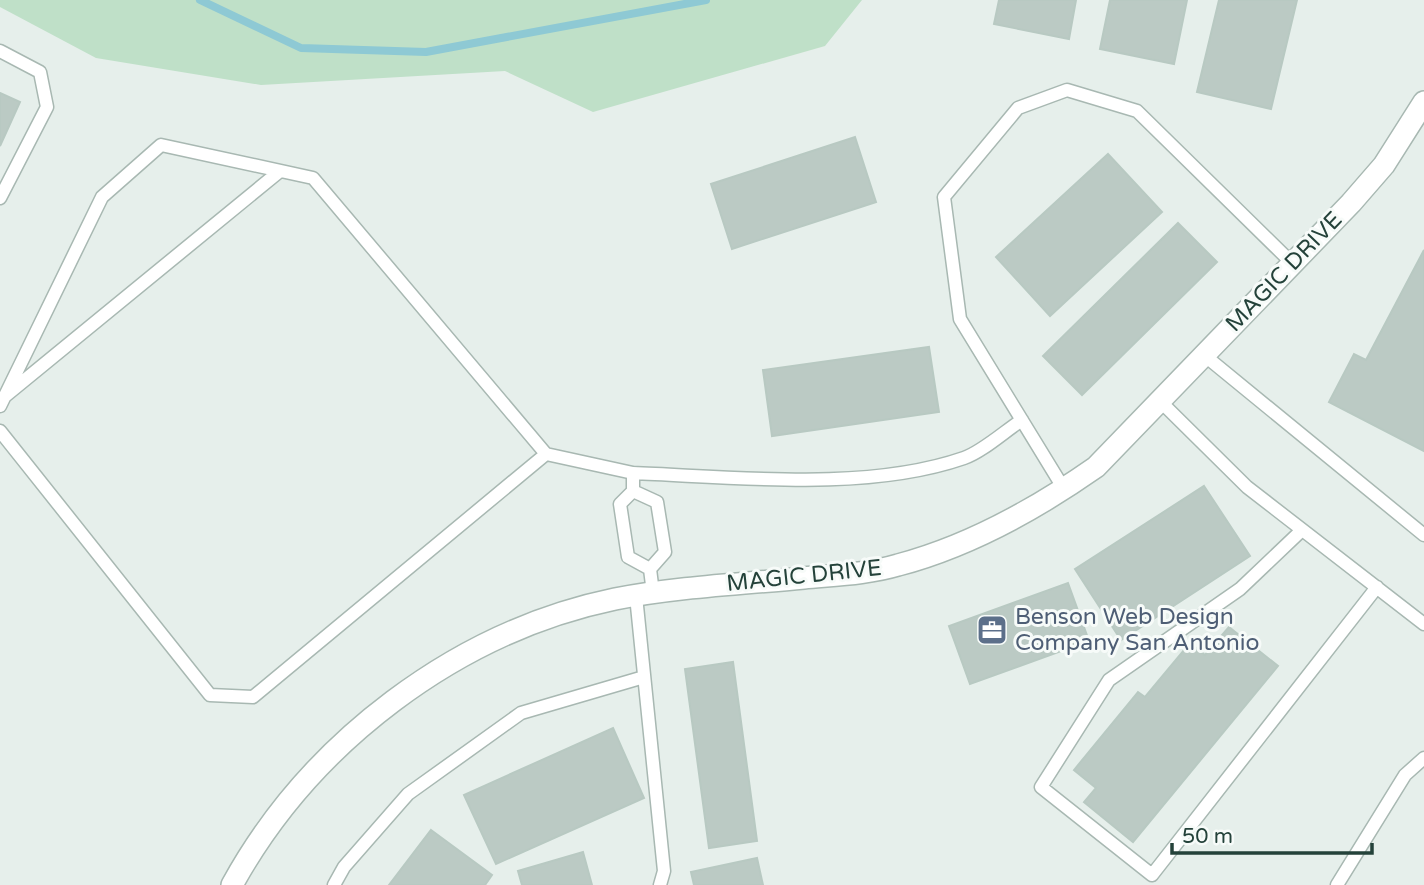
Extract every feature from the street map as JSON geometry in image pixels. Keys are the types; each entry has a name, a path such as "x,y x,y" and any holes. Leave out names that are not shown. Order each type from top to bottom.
{"street":[{"name":"MAGIC DRIVE","path":"232,885 267,831 304,783 347,739 394,701 444,667 498,639 555,616 644,594 850,574 898,565 948,548 1006,523 1064,489 1096,467 1293,264 1384,165 1424,103"}],"lane":[{"path":"0,51 40,72 47,107 0,198"},
{"path":"1064,489 960,319 944,197 1018,108 1068,90 1138,111 1293,264"},
{"path":"1,403 102,197 161,145 313,178 546,454 633,472 797,479 885,477 966,458 1022,420"},
{"path":"1,403 280,171"},
{"path":"1204,355 1424,535"},
{"path":"1160,401 1247,487 1424,624"},
{"path":"0,431 210,695 253,697 546,454"},
{"path":"633,472 633,491 620,504 628,557 650,569"},
{"path":"633,491 657,502 665,552 650,569 644,594 644,677 664,871 660,885"},
{"path":"1302,530 1240,589 1109,680 1041,787 1150,880 1377,587"},
{"path":"334,885 344,867 408,794 521,713 644,677"},
{"path":"1337,885 1405,775 1424,758"}],"green space":[{"path":"0,0 862,0 825,46 593,112 505,71 261,85 96,58 0,7"}],"building":[{"path":"999,0 1076,0 1069,39 994,24"},
{"path":"1110,0 1187,0 1174,64 1100,49"},
{"path":"1219,0 1297,0 1271,109 1197,92"},
{"path":"0,93 20,102 0,146"},
{"path":"855,137 876,202 732,249 711,184"},
{"path":"1108,154 1162,212 1050,316 996,257"},
{"path":"1178,223 1217,262 1082,395 1043,356"},
{"path":"1424,250 1424,451 1329,402 1354,354 1366,360"},
{"path":"929,347 939,412 772,436 763,370"},
{"path":"1204,486 1250,556 1121,640 1075,569"},
{"path":"1068,583 1089,641 970,684 949,626"},
{"path":"1229,627 1278,666 1133,842 1084,802 1096,788 1074,770 1138,692 1145,697 1190,643 1205,655"},
{"path":"733,662 757,841 709,848 685,669"},
{"path":"613,728 644,798 496,864 464,795"},
{"path":"431,830 492,875 485,885 389,885"},
{"path":"583,852 592,885 522,885 518,871"},
{"path":"757,858 763,885 694,885 691,872"}],"waterway":[{"path":"200,0 301,48 426,52 706,0"}],"place":[{"name":"Benson Web Design Company San Antonio","path":"992,630"}]}
